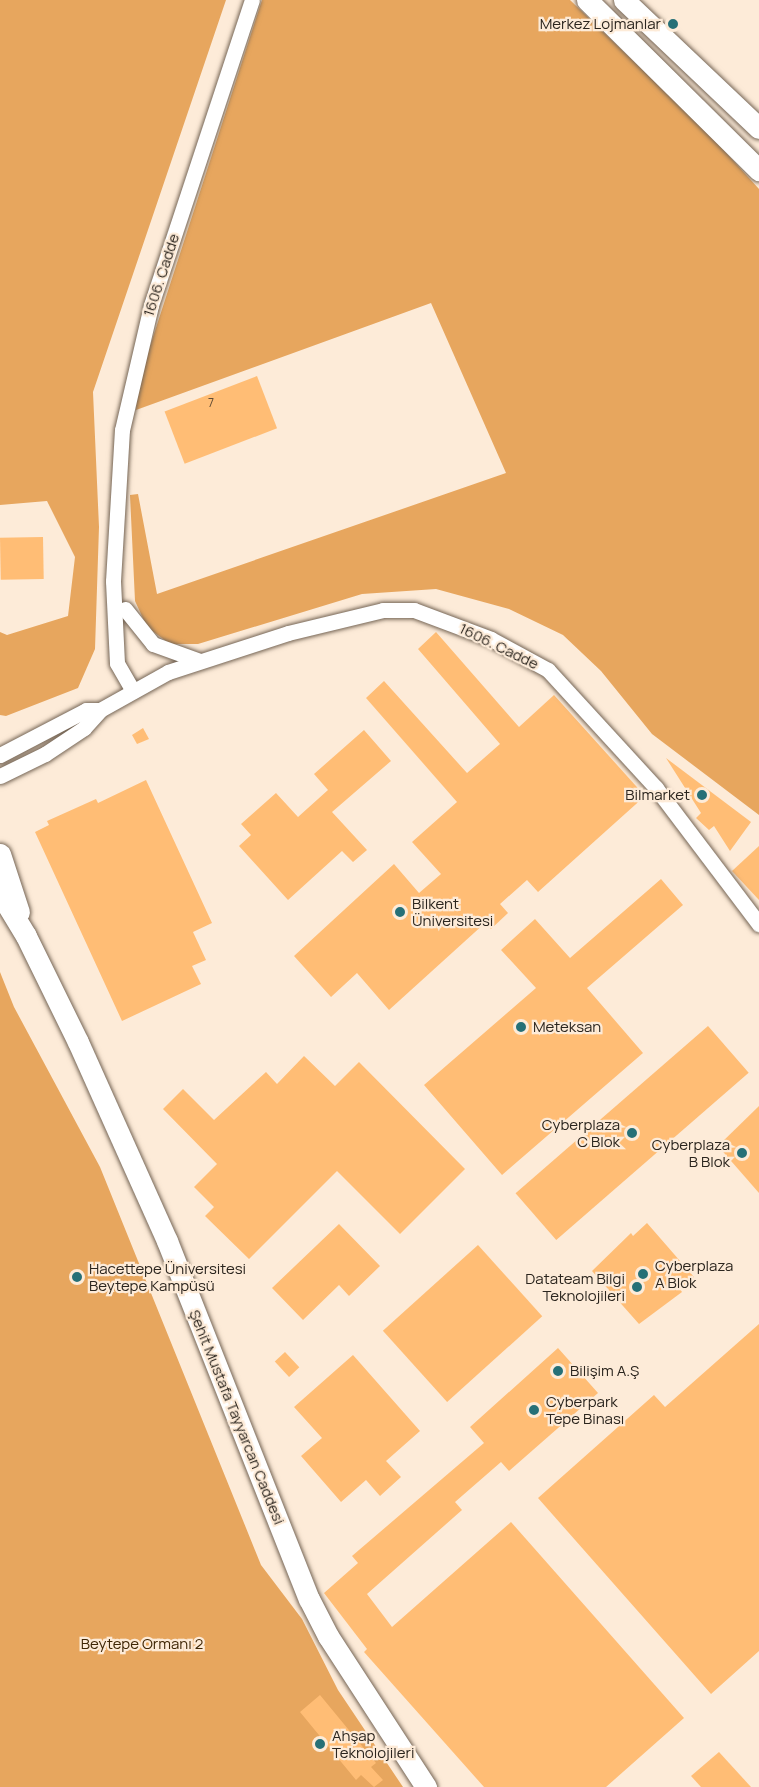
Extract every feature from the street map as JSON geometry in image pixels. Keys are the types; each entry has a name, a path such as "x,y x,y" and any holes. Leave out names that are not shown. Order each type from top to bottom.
{"main road":[{"path":"587,0 759,170"},
{"path":"624,0 759,128"},
{"name":"Şehit Mustafa Tayyarcan Caddesi","path":"0,854 26,936"},
{"name":"Şehit Mustafa Tayyarcan Caddesi","path":"0,893 26,936 167,1241 309,1599 350,1672 426,1787"}],"street":[{"name":"1606. Cadde","path":"252,0 138,349 122,430 117,559 113,581 117,663 133,692 168,672 200,661 288,633 383,610 414,610 490,639 548,670 573,693 656,788 759,924"},
{"name":"1606. Cadde","path":"117,559 123,580 125,674"},
{"path":"125,609 153,644 200,661"},
{"path":"0,789 6,773 84,728 100,710 133,692"},
{"path":"0,755 86,710 100,710"},
{"path":"0,741 22,744"}],"green space":[{"path":"0,0 226,0 93,392 99,527 95,649 78,688 6,716 0,715 0,632 7,635 68,616 75,557 47,501 0,505"},
{"path":"262,0 570,0 709,134 759,189 759,815 652,734 601,671 563,635 509,609 436,589 362,594 198,644 170,644 147,627 135,601 130,495 138,494 157,594 506,473 431,303 136,410 138,383"},
{"name":"Beytepe Ormanı 2","path":"0,972 14,1007 100,1167 261,1565 302,1619 338,1690 403,1787 0,1787"}],"building":[{"path":"257,376 277,428 185,464 165,411"},
{"path":"43,537 44,579 1,580 0,538"},
{"path":"436,632 519,727 554,695 645,796 538,892 527,880 500,904 508,913 491,929 485,923 389,1010 357,973 331,997 294,956 394,864 419,893 441,874 412,842 457,802 366,698 384,681 467,773 500,744 418,649"},
{"path":"143,728 149,739 137,744 132,735"},
{"path":"364,730 391,761 332,812 367,850 353,862 342,851 288,900 239,846 251,835 241,824 276,793 298,817 328,790 314,774"},
{"name":"Bilmarket","path":"666,758 751,822 730,851 714,826 709,830 696,818 701,813"},
{"path":"146,780 212,923 193,932 206,960 192,966 201,984 122,1021 35,832 49,825 47,821 96,799 98,803"},
{"path":"759,846 759,900 732,871"},
{"name":"Meteksan","path":"661,879 683,905 587,988 643,1053 502,1175 424,1085 536,988 501,950 535,919 570,958"},
{"name":"Cyberplaza C Blok","path":"708,1026 749,1073 556,1240 516,1193"},
{"path":"304,1056 335,1086 359,1062 465,1169 400,1234 337,1171 249,1259 205,1216 214,1207 194,1187 217,1164 163,1109 183,1089 214,1120 266,1072 277,1084"},
{"name":"Cyberplaza B Blok","path":"759,1106 759,1193 718,1146"},
{"name":"Cyberplaza A Blok","path":"647,1223 694,1277 680,1289 682,1292 639,1324 592,1271 631,1233 633,1236"},
{"path":"339,1224 380,1266 349,1296 339,1285 303,1320 272,1288"},
{"path":"478,1245 542,1316 447,1402 383,1331"},
{"path":"759,1324 759,1651 711,1694 538,1498 654,1395 665,1407"},
{"path":"558,1348 598,1393 509,1471 501,1462 455,1502 462,1510 367,1594 392,1627 511,1522 684,1718 606,1787 484,1787 364,1652 367,1649 324,1593 358,1563 352,1556 484,1443 470,1427"},
{"path":"285,1352 299,1367 289,1377 275,1362"},
{"path":"353,1355 420,1431 386,1461 401,1477 380,1496 366,1480 341,1502 301,1456 322,1438 294,1407"},
{"path":"320,1695 376,1763 371,1767 383,1780 374,1787 361,1775 356,1780 300,1712"},
{"path":"719,1752 751,1787 701,1787 691,1776"}],"place":[{"name":"Merkez Lojmanlar","path":"673,24"},
{"name":"Bilmarket","path":"702,795"},
{"name":"Bilkent Üniversitesi","path":"400,912"},
{"name":"Meteksan","path":"521,1027"},
{"name":"Cyberplaza C Blok","path":"632,1133"},
{"name":"Cyberplaza B Blok","path":"742,1153"},
{"name":"Cyberplaza A Blok","path":"643,1274"},
{"name":"Hacettepe Üniversitesi Beytepe Kampüsü","path":"77,1277"},
{"name":"Datateam Bilgi Teknolojileri","path":"637,1287"},
{"name":"Bilişim A.Ş","path":"558,1371"},
{"name":"Cyberpark Tepe Binası","path":"534,1410"},
{"name":"Ahşap Teknolojileri","path":"320,1744"}]}
